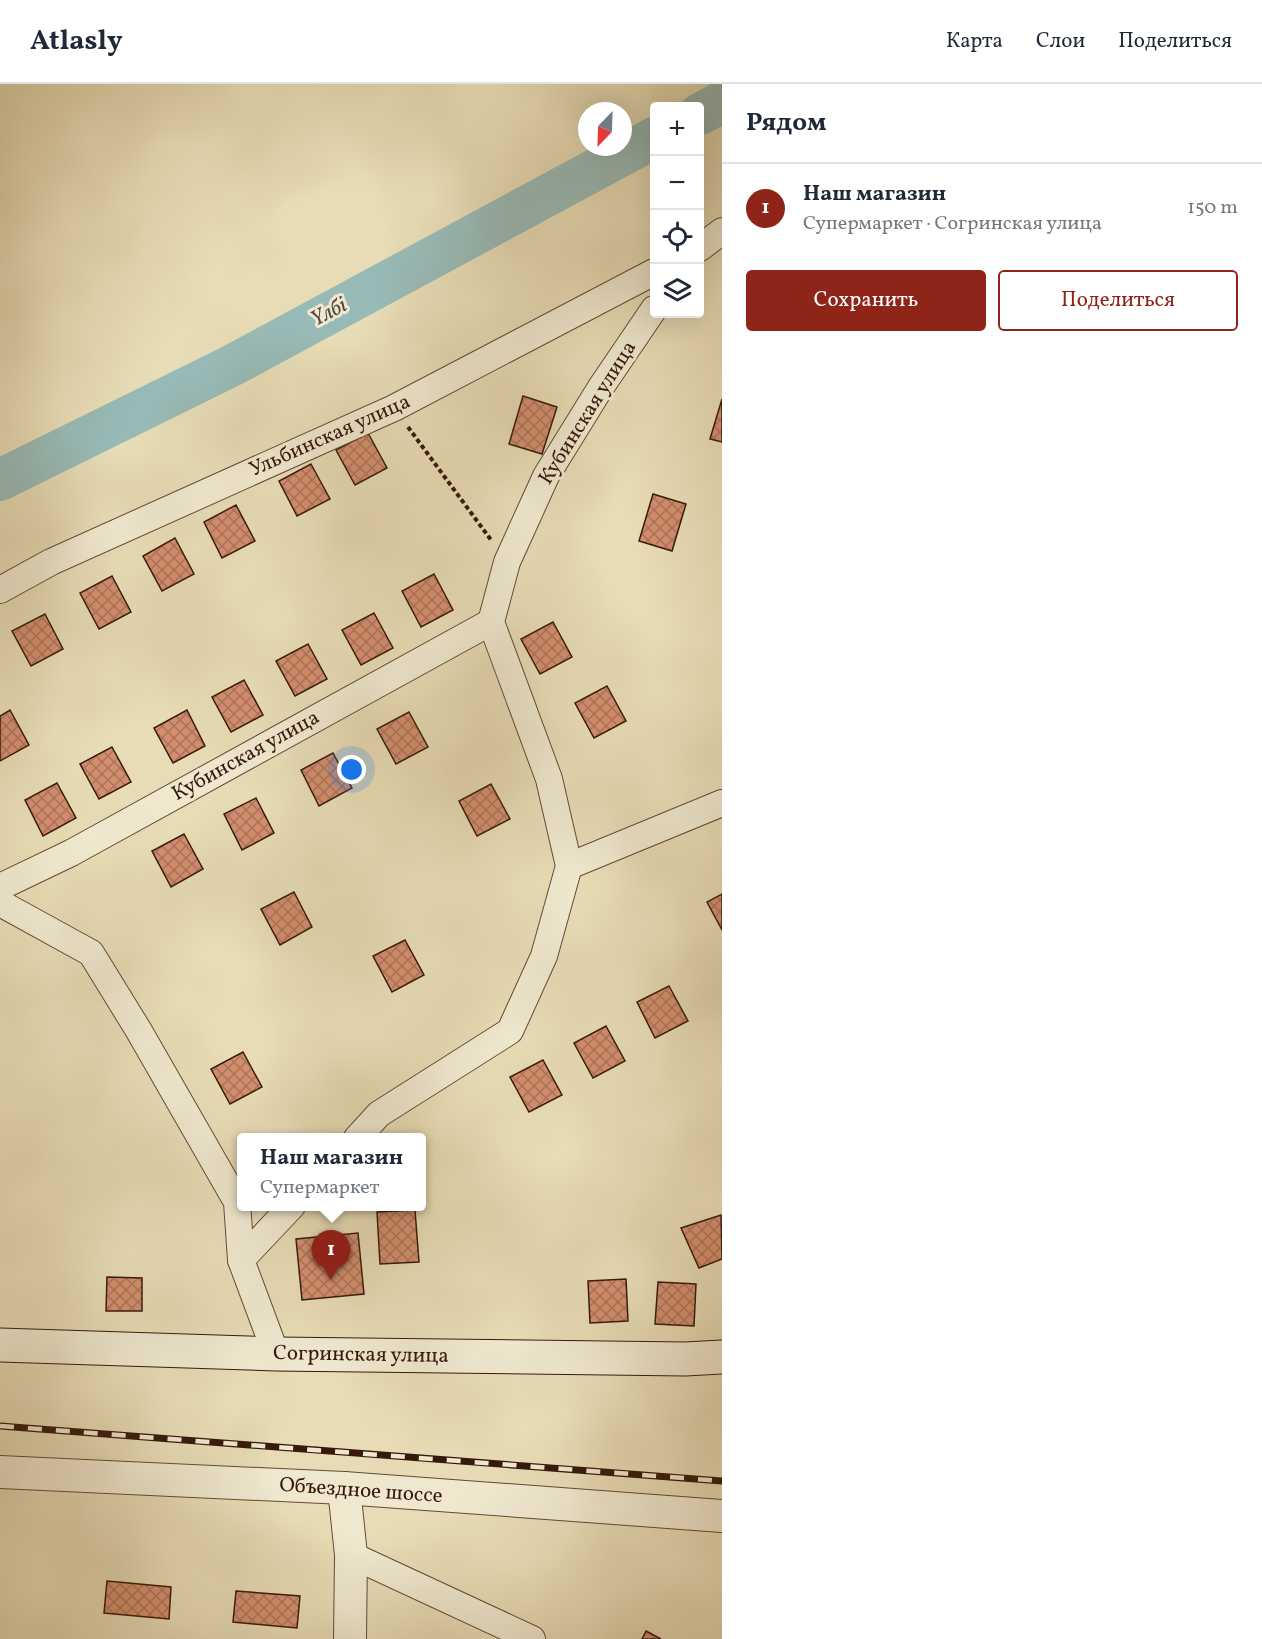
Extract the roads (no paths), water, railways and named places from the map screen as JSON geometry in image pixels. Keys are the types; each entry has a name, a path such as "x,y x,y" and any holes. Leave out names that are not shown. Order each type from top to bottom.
{"main road":[{"name":"Согринская улица","path":"0,1345 276,1354 685,1359 722,1357"}],"street":[{"path":"704,244 722,231"},
{"name":"Ульбинская улица","path":"0,590 51,562 394,408 650,274"},
{"name":"Кубинская улица","path":"0,887 71,853 490,622 507,562 546,476 601,387 650,315"},
{"path":"361,1133 379,1114 510,1031 544,956 569,866 549,779 490,622"},
{"path":"569,866 722,803"},
{"path":"0,903 91,953 139,1030 237,1202"},
{"path":"238,1211 241,1260 276,1354"},
{"path":"241,1260 287,1211"},
{"name":"Объездное шоссе","path":"0,1472 344,1488 722,1516"},
{"path":"344,1488 351,1556 350,1639"},
{"path":"351,1556 532,1639"}],"waterway":[{"name":"Үлбі","path":"704,112 722,102"},
{"name":"Үлбі","path":"0,480 231,366 650,140"}],"railway":[{"path":"0,1426 722,1481"}],"place":[{"name":"Наш магазин","path":"331,1280"}]}
